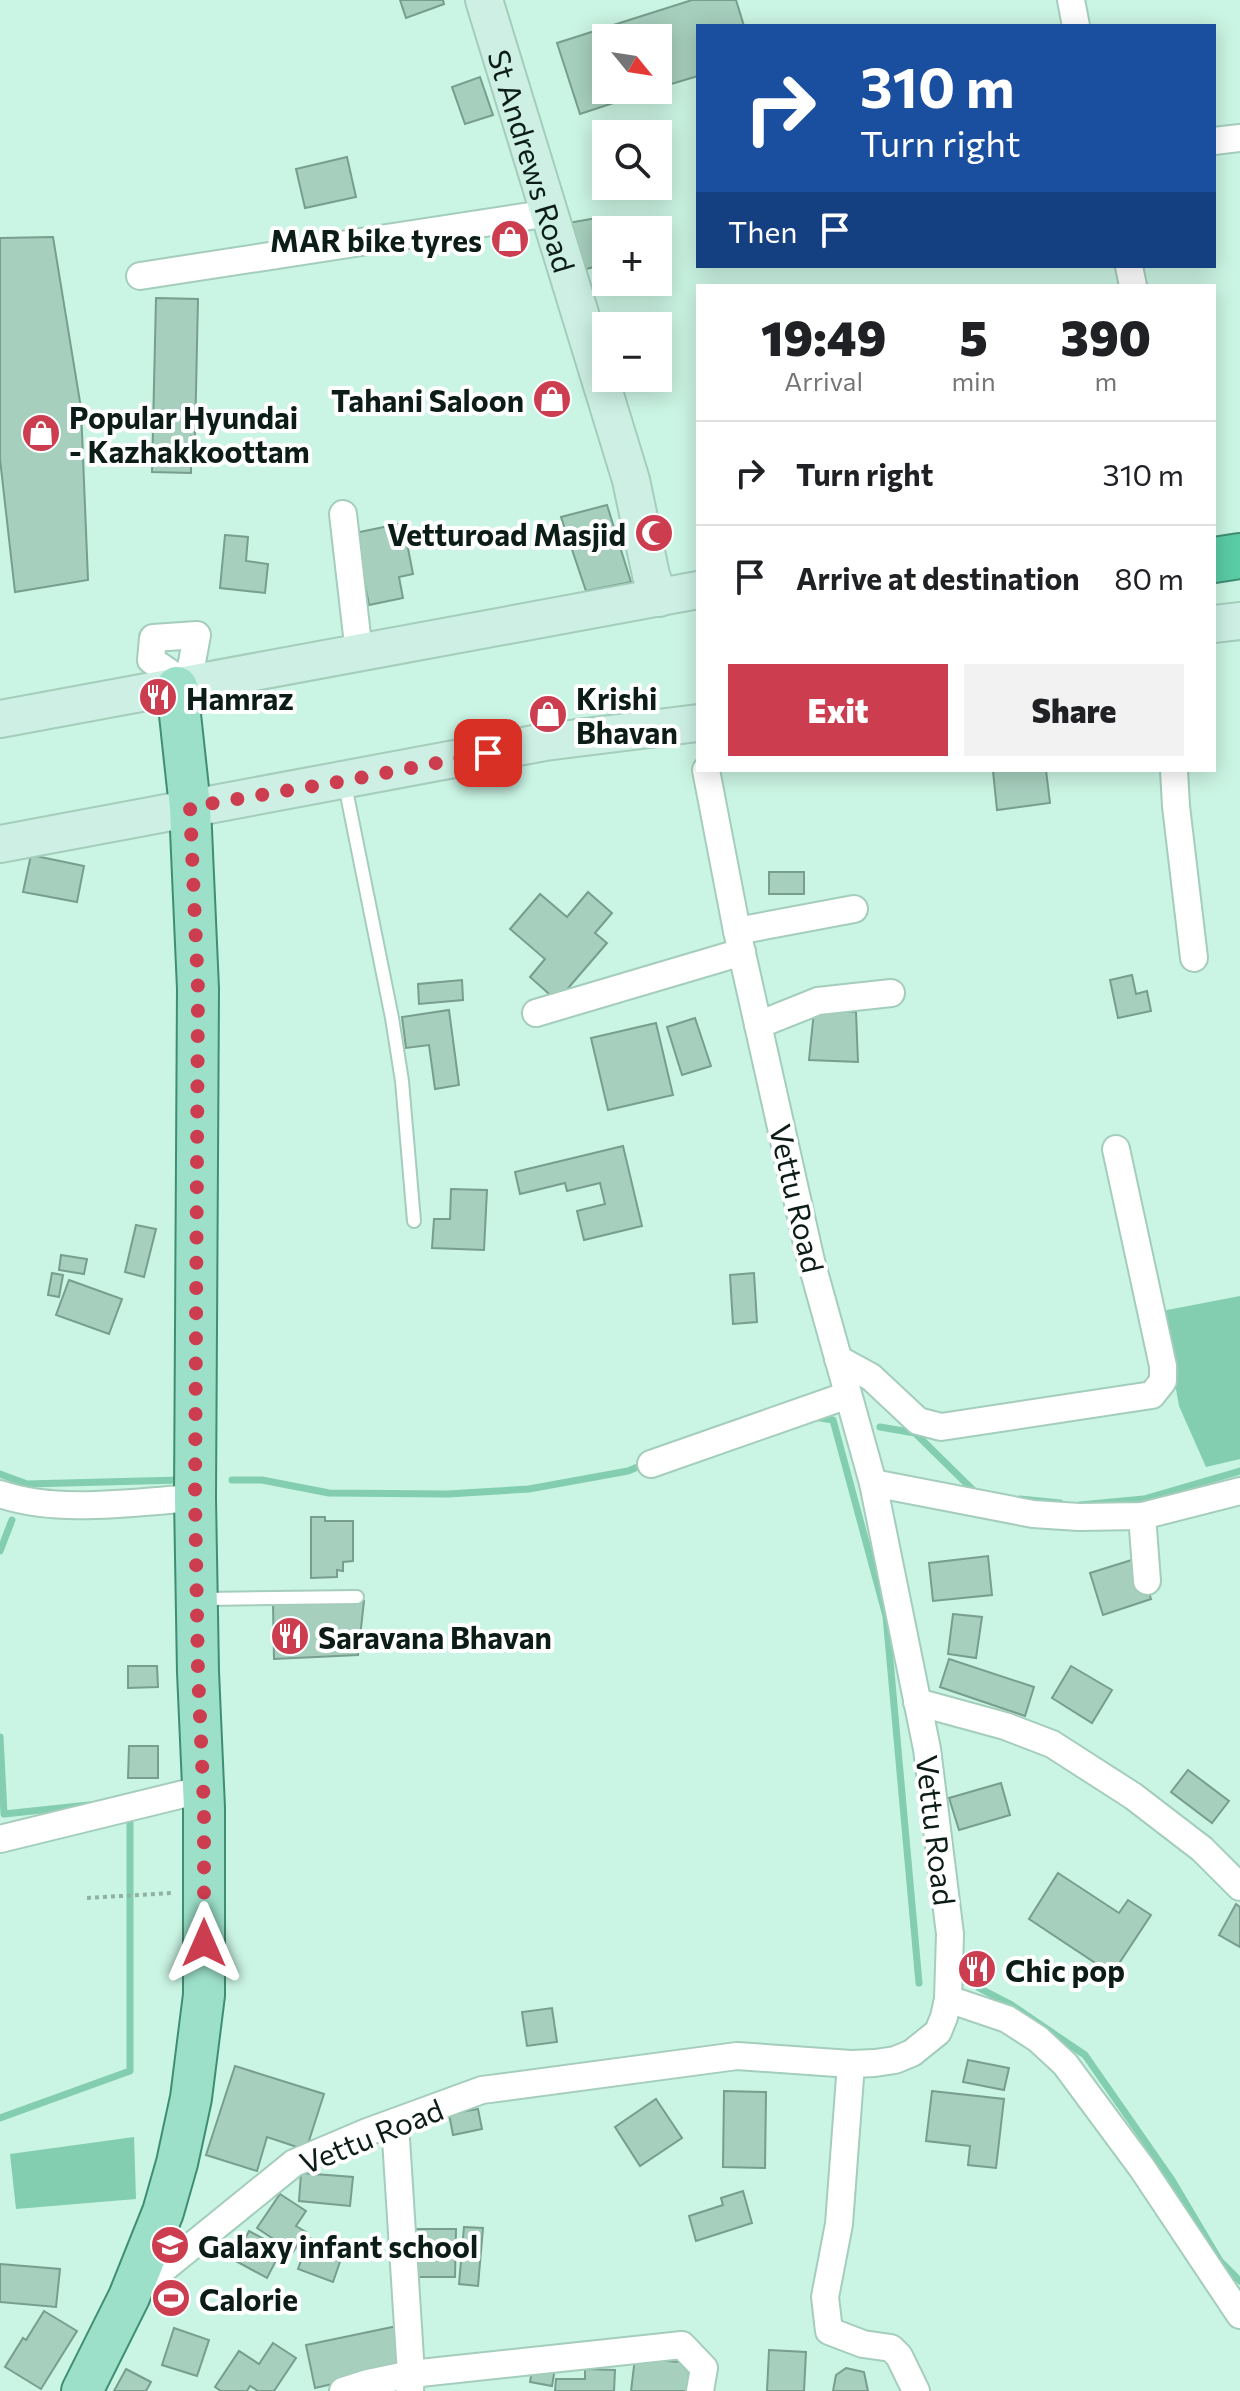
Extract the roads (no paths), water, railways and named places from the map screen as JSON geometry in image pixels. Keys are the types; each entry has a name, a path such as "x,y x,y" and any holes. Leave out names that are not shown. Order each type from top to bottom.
{"highway":[{"path":"1216,560 1240,556"}],"main road":[{"path":"82,2391 129,2297 163,2212 191,2098 204,1995 204,1789 195,1498 198,989 190,807 176,682"}],"street":[{"name":"St Andrews Road","path":"484,0 631,480 651,575 659,598"},
{"path":"1071,0 1076,24"},
{"path":"1216,141 1240,138"},
{"path":"140,276 550,213"},
{"path":"343,514 359,653"},
{"path":"0,719 176,682 359,653 696,590"},
{"path":"1216,624 1240,621"},
{"path":"0,844 545,742 696,726"},
{"name":"Vettu Road","path":"129,2297 294,2163 367,2132 482,2090 737,2056 851,2064 895,2060 925,2044 938,2032 944,2017 948,1999 950,1934 927,1749 873,1483 811,1261 740,942 706,772"},
{"path":"1174,772 1194,958"},
{"path":"536,1013 740,942 854,909"},
{"path":"758,1025 818,1001 891,993"},
{"path":"838,1359 871,1377 918,1421 941,1427 1152,1395 1163,1381 1163,1366 1116,1149"},
{"path":"651,1464 848,1395"},
{"path":"873,1483 1033,1514 1079,1517 1142,1516 1240,1491"},
{"path":"0,1494 19,1501 75,1505 195,1498"},
{"path":"1142,1516 1147,1581"},
{"path":"917,1702 1005,1726 1052,1744 1133,1796 1202,1849 1240,1887"},
{"path":"0,1839 204,1789"},
{"path":"948,1999 1007,2019 1038,2039 1065,2064 1142,2168 1240,2315"},
{"path":"851,2064 839,2224 825,2297 829,2331 863,2344 891,2348 899,2356 916,2391"},
{"path":"395,2123 411,2382"},
{"path":"343,2391 368,2383 411,2382 682,2345 704,2368 700,2391"}],"lane":[{"path":"344,781 392,1018 402,1081 414,1221"},
{"path":"196,1599 357,1597"}],"waterway":[{"path":"814,1417 833,1420 886,1616 919,1983"},
{"path":"880,1427 915,1433 976,1493"},
{"path":"232,1480 262,1480 329,1493 448,1494 529,1489 628,1471 645,1464"},
{"path":"1080,1505 1144,1499 1240,1471"},
{"path":"0,1474 27,1484 181,1480"},
{"path":"1020,1499 1060,1503"},
{"path":"0,1551 12,1520"},
{"path":"0,1737 4,1814 89,1805"},
{"path":"0,2118 130,2071 130,1812"},
{"path":"979,1988 1010,2004 1085,2055 1172,2180 1220,2261 1240,2281"}],"place":[{"name":"MAR bike tyres","path":"510,239"},
{"name":"Tahani Saloon","path":"552,399"},
{"name":"Popular Hyundai - Kazhakkoottam","path":"41,433"},
{"name":"Vetturoad Masjid","path":"654,533"},
{"name":"Hamraz","path":"158,697"},
{"name":"Krishi Bhavan","path":"548,714"},
{"name":"Saravana Bhavan","path":"290,1636"},
{"name":"Chic pop","path":"977,1969"},
{"name":"Galaxy infant school","path":"170,2245"},
{"name":"Calorie","path":"171,2298"}]}
